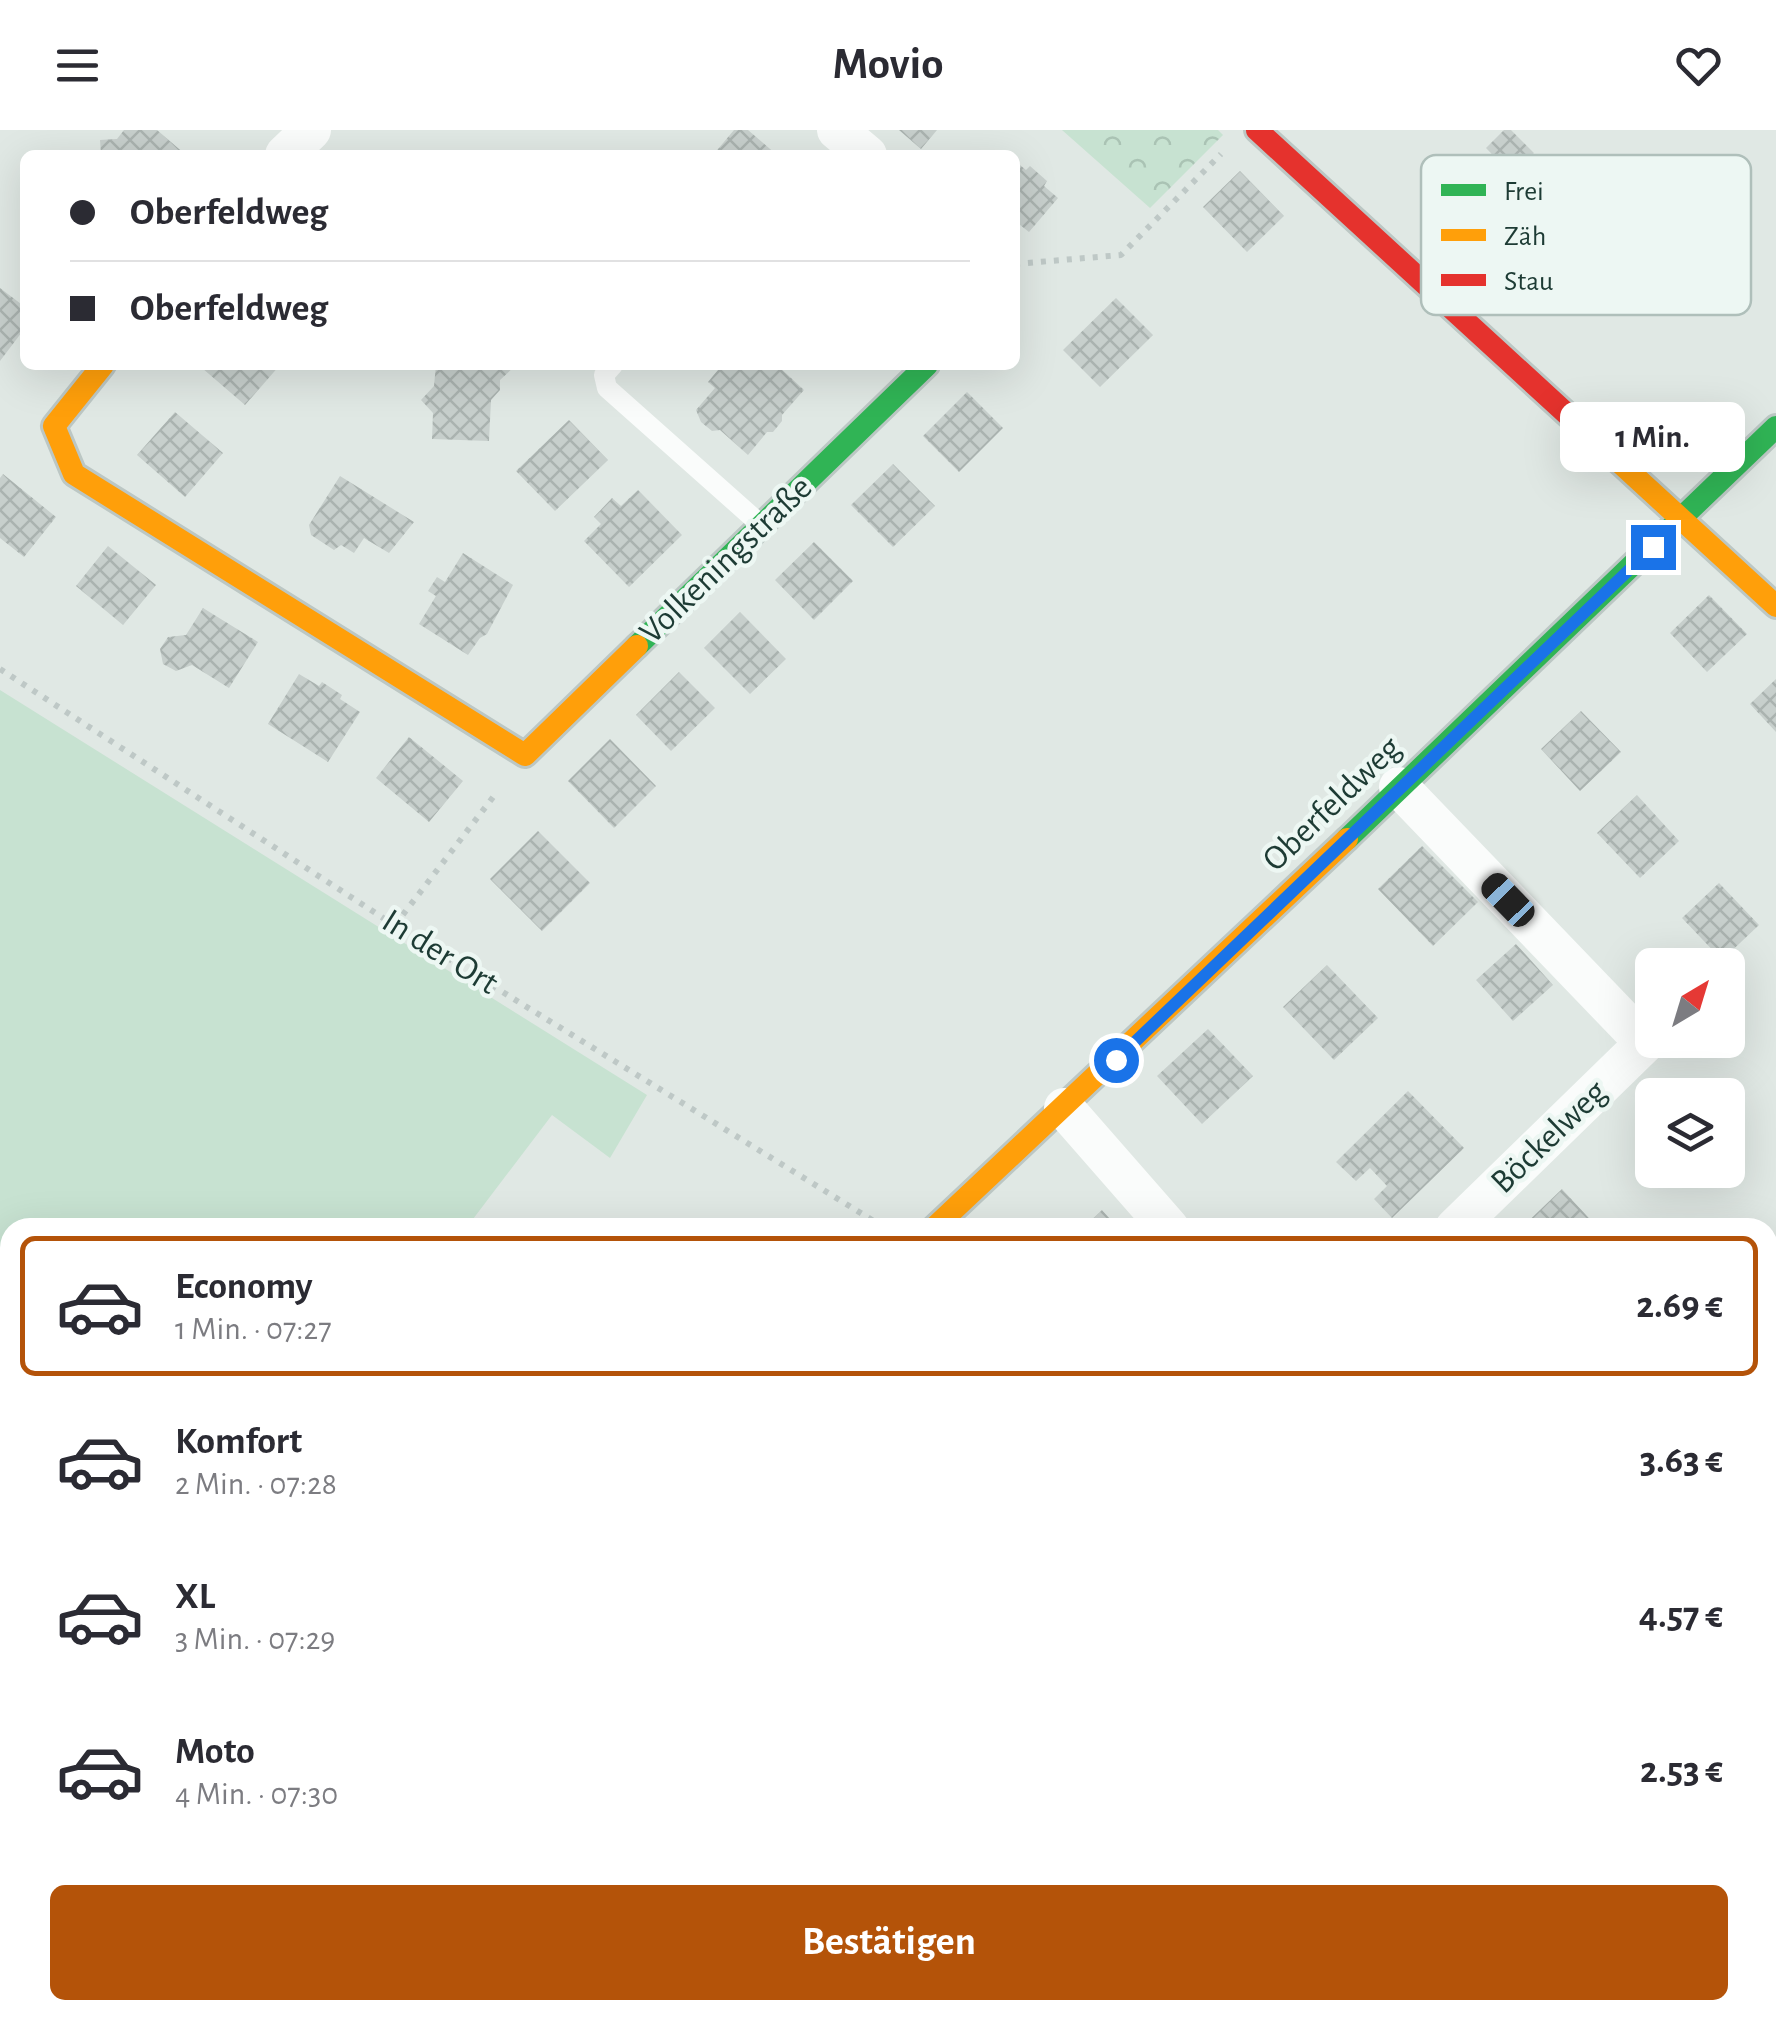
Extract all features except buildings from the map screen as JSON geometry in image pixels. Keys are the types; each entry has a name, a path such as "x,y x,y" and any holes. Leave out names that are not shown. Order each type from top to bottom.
{"street":[{"path":"289,150 311,130"},
{"path":"836,130 861,150"},
{"path":"1257,130 1421,281"},
{"path":"1458,315 1776,606"},
{"path":"99,370 54,426 74,474 525,755"},
{"name":"Volkeningstraße","path":"525,755 922,370"},
{"name":"Oberfeldweg","path":"945,1218 1776,427"},
{"name":"Böckelweg","path":"1399,787 1645,1042 1466,1218"},
{"path":"1064,1108 1159,1218"}],"lane":[{"path":"608,370 604,375 607,388 762,525"}],"path":[{"path":"1020,264 1121,255 1232,144"},
{"name":"In der Ort","path":"0,669 394,925 869,1218"},
{"path":"394,925 525,755"}],"green space":[{"path":"1062,130 1218,130 1223,135 1150,208"},
{"path":"0,690 647,1095 610,1158 552,1115 474,1218 0,1218"}],"traffic: fast":[{"path":"637,646 922,370"},
{"path":"1347,839 1776,427"}],"traffic: slow":[{"path":"99,370 54,426 74,474 525,755 637,646"},
{"path":"1605,449 1776,606"},
{"path":"945,1218 1347,839"}],"traffic: jam":[{"path":"1257,130 1421,280"},
{"path":"1459,315 1605,449"}],"route":[{"path":"1116,1060 1653,547"}]}
